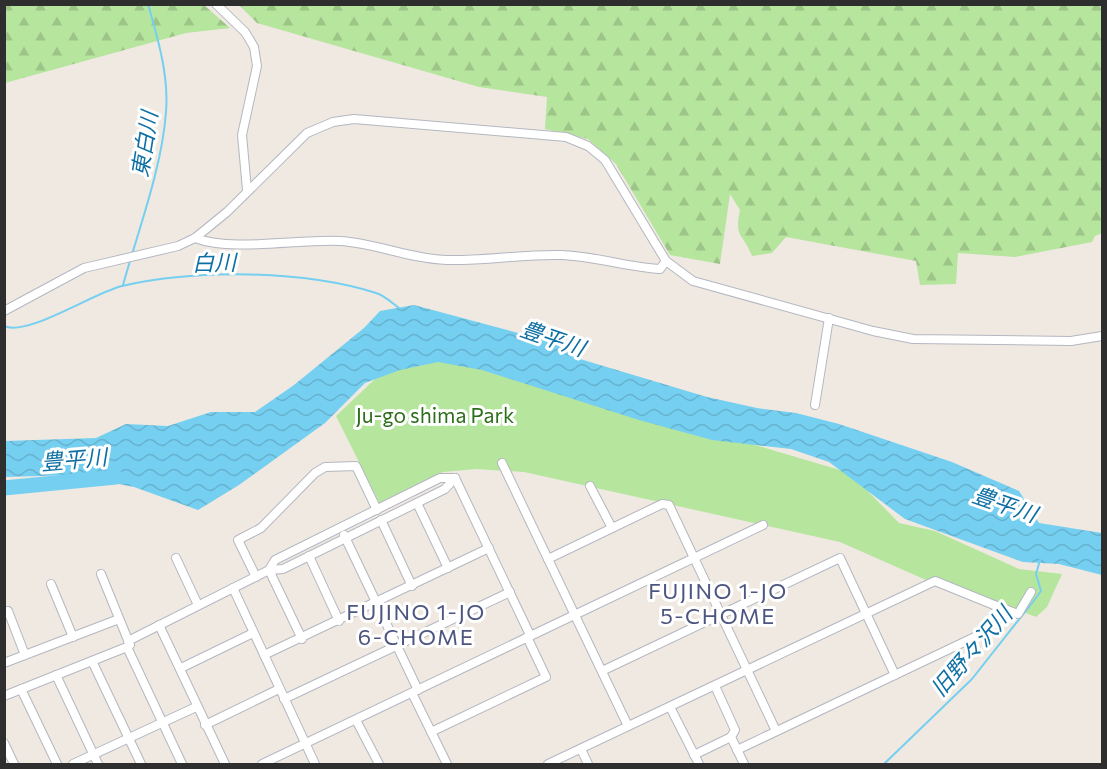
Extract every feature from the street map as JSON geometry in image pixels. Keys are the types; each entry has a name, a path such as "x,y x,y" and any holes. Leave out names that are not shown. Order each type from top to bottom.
{"street":[{"path":"216,4 245,32 254,47 257,66 242,135 247,190"},
{"path":"4,311 84,268 178,246 195,238 227,212 293,144 316,128 333,122 354,119 566,136 588,146 605,160 666,261 693,282 913,339 1071,341 1102,336"},
{"path":"195,238 218,243 320,240 365,242 397,252 446,260 562,255 631,267 660,269 666,261"},
{"path":"815,405 829,318"},
{"path":"502,463 628,726"},
{"path":"256,577 238,540 261,528 325,467 356,466 377,510"},
{"path":"269,570 275,560 440,478 455,478"},
{"path":"4,696 92,661 198,604 269,570 283,569 445,489 455,478"},
{"path":"431,732 546,677 510,592 455,478"},
{"path":"590,486 612,528"},
{"path":"417,502 448,568"},
{"path":"548,559 662,504 669,506 776,731"},
{"path":"381,520 412,586"},
{"path":"262,765 763,525"},
{"path":"340,528 397,647 431,732 447,765"},
{"path":"264,655 302,639 489,548"},
{"path":"309,556 339,621"},
{"path":"176,558 198,604"},
{"path":"602,671 840,558 895,675"},
{"path":"269,570 302,639"},
{"path":"101,574 127,644 182,765"},
{"path":"548,765 934,581 1018,614 1031,592"},
{"path":"51,584 73,637"},
{"path":"233,588 315,765"},
{"path":"284,699 510,592"},
{"path":"737,750 981,634 999,607"},
{"path":"4,612 8,610 25,655"},
{"path":"4,663 119,619"},
{"path":"159,625 225,765"},
{"path":"181,668 254,633"},
{"path":"92,661 141,765"},
{"path":"56,675 98,765"},
{"path":"694,755 731,737 735,730 715,686"},
{"path":"21,689 57,765"},
{"path":"205,725 279,689"},
{"path":"670,706 699,765"},
{"path":"74,765 196,707"},
{"path":"356,720 379,765"},
{"path":"731,737 744,765"},
{"path":"4,744 14,765"},
{"path":"581,749 588,765"}],"green space":[{"path":"5,4 204,5 230,28 186,33 5,83"},
{"path":"239,5 1102,5 1102,233 1095,236 1092,242 1015,257 958,253 956,284 920,285 916,261 786,237 772,253 752,256 740,235 738,219 740,210 730,194 720,264 670,255 616,164 588,139 545,129 547,97 479,87 257,23"},
{"name":"Ju-go shima Park","path":"441,352 850,473 899,523 935,531 1019,569 1062,574 1047,607 1036,617 943,581 926,580 840,542 524,472 476,469 443,472 380,504 336,416 374,380 407,359"}],"water":[{"path":"414,305 552,342 580,359 707,397 757,408 796,413 839,424 952,462 1019,491 1039,523 1102,533 1102,575 1059,564 1023,562 905,519 829,462 791,449 712,440 639,420 482,370 438,362 400,370 365,383 325,423 239,485 198,510 134,487 73,475 5,477 5,441 96,438 126,424 168,426 211,412 255,412 294,385 364,328 380,311"}],"waterway":[{"name":"東白川","path":"123,285 155,177 166,112 164,71 148,4"},
{"name":"白川","path":"4,326 14,328 44,320 122,286 151,280 216,275 283,276 347,285 379,294 399,308"},
{"name":"豊平川","path":"4,488 116,477"},
{"name":"旧野々沢川","path":"884,764 972,679 1032,603 1041,591 1036,574 1040,560"}],"district":[{"name":"FUJINO 1-JO 5-CHOME","path":"718,602"},
{"name":"FUJINO 1-JO 6-CHOME","path":"416,624"}]}
